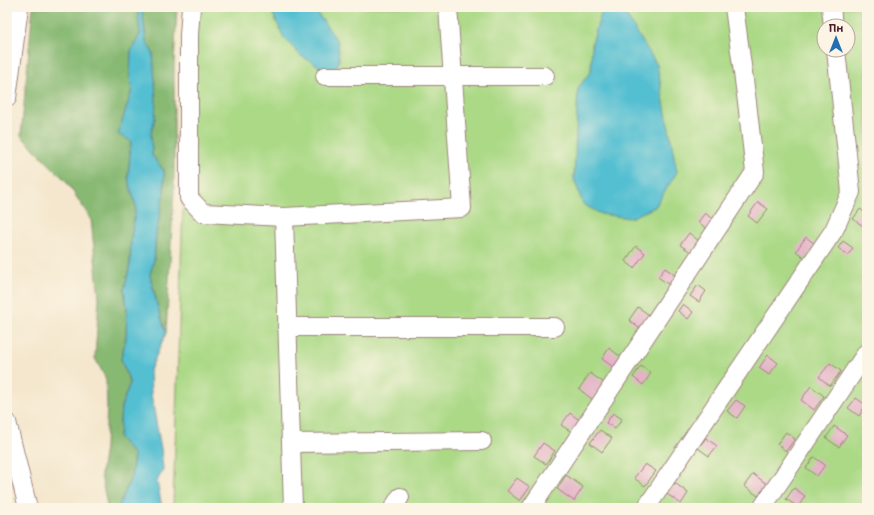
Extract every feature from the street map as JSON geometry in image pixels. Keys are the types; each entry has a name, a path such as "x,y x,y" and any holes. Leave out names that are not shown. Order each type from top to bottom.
{"street":[{"path":"7,98 19,7"},
{"path":"191,7 189,35 189,198 202,213 284,217 462,208 448,7"},
{"path":"531,508 755,172 734,7"},
{"path":"830,7 832,18"},
{"path":"646,508 834,230 851,192 837,58"},
{"path":"325,76 545,76"},
{"path":"284,217 293,508"},
{"path":"287,328 555,327"},
{"path":"762,508 867,352"},
{"path":"7,422 28,508"},
{"path":"291,443 482,441"}],"green space":[{"path":"33,7 138,7 140,34 131,51 130,77 132,90 126,112 131,141 128,178 136,207 131,237 130,265 124,290 127,308 126,338 121,359 130,383 121,407 119,437 134,455 131,477 118,508 107,508 101,475 105,447 107,406 106,379 95,358 99,298 91,219 66,181 21,136"},
{"path":"142,7 177,7 174,64 174,189 166,333 150,275 154,260 156,234 164,192 164,171 152,155 151,133 155,118 153,53 146,41"},
{"path":"197,7 867,7 867,508 173,508 187,83"}],"water":[{"path":"138,7 142,7 146,41 153,53 156,98 155,118 151,133 152,155 164,171 164,192 156,234 154,260 150,275 166,333 150,370 151,394 163,469 157,481 162,508 118,508 131,477 134,455 119,438 121,407 130,383 121,359 126,338 127,308 124,290 130,265 131,237 136,207 128,178 131,141 118,134 132,90 130,77 131,51 140,34"},
{"path":"274,7 313,7 338,42 339,60 335,70 323,70 301,56 284,38 273,14"},
{"path":"603,7 621,7 657,65 677,172 655,207 630,218 601,214 583,204 574,179 578,88 591,71 592,43"}],"building":[{"path":"758,202 768,209 757,223 748,216"},
{"path":"860,209 867,214 866,228 853,219"},
{"path":"705,213 716,222 710,231 698,222"},
{"path":"689,233 699,241 691,252 680,245"},
{"path":"806,237 816,245 806,259 796,251"},
{"path":"843,241 853,248 848,255 838,248"},
{"path":"636,246 645,253 634,268 625,261"},
{"path":"665,268 679,278 672,287 658,277"},
{"path":"698,285 706,291 699,302 690,296"},
{"path":"683,304 693,312 688,319 678,311"},
{"path":"638,307 649,315 640,329 629,320"},
{"path":"609,348 621,357 613,367 602,359"},
{"path":"768,355 778,363 769,375 759,368"},
{"path":"830,363 841,371 830,386 819,377"},
{"path":"641,366 651,373 643,385 633,377"},
{"path":"590,373 604,383 593,400 579,389"},
{"path":"811,386 824,396 814,410 801,400"},
{"path":"856,398 866,405 859,416 848,408"},
{"path":"736,400 745,406 737,418 727,411"},
{"path":"570,413 582,422 573,433 561,425"},
{"path":"613,413 622,419 615,429 606,423"},
{"path":"834,426 847,435 839,447 826,438"},
{"path":"600,430 612,438 602,452 590,443"},
{"path":"786,432 795,439 786,451 777,444"},
{"path":"706,438 717,446 709,456 698,448"},
{"path":"543,443 555,451 546,464 534,456"},
{"path":"814,457 825,465 817,476 806,468"},
{"path":"645,464 656,471 645,486 634,478"},
{"path":"753,474 767,484 758,496 744,486"},
{"path":"566,475 583,487 574,501 557,489"},
{"path":"517,478 530,487 520,501 507,491"},
{"path":"675,483 688,493 681,504 667,494"},
{"path":"794,488 805,496 798,507 786,499"}]}
